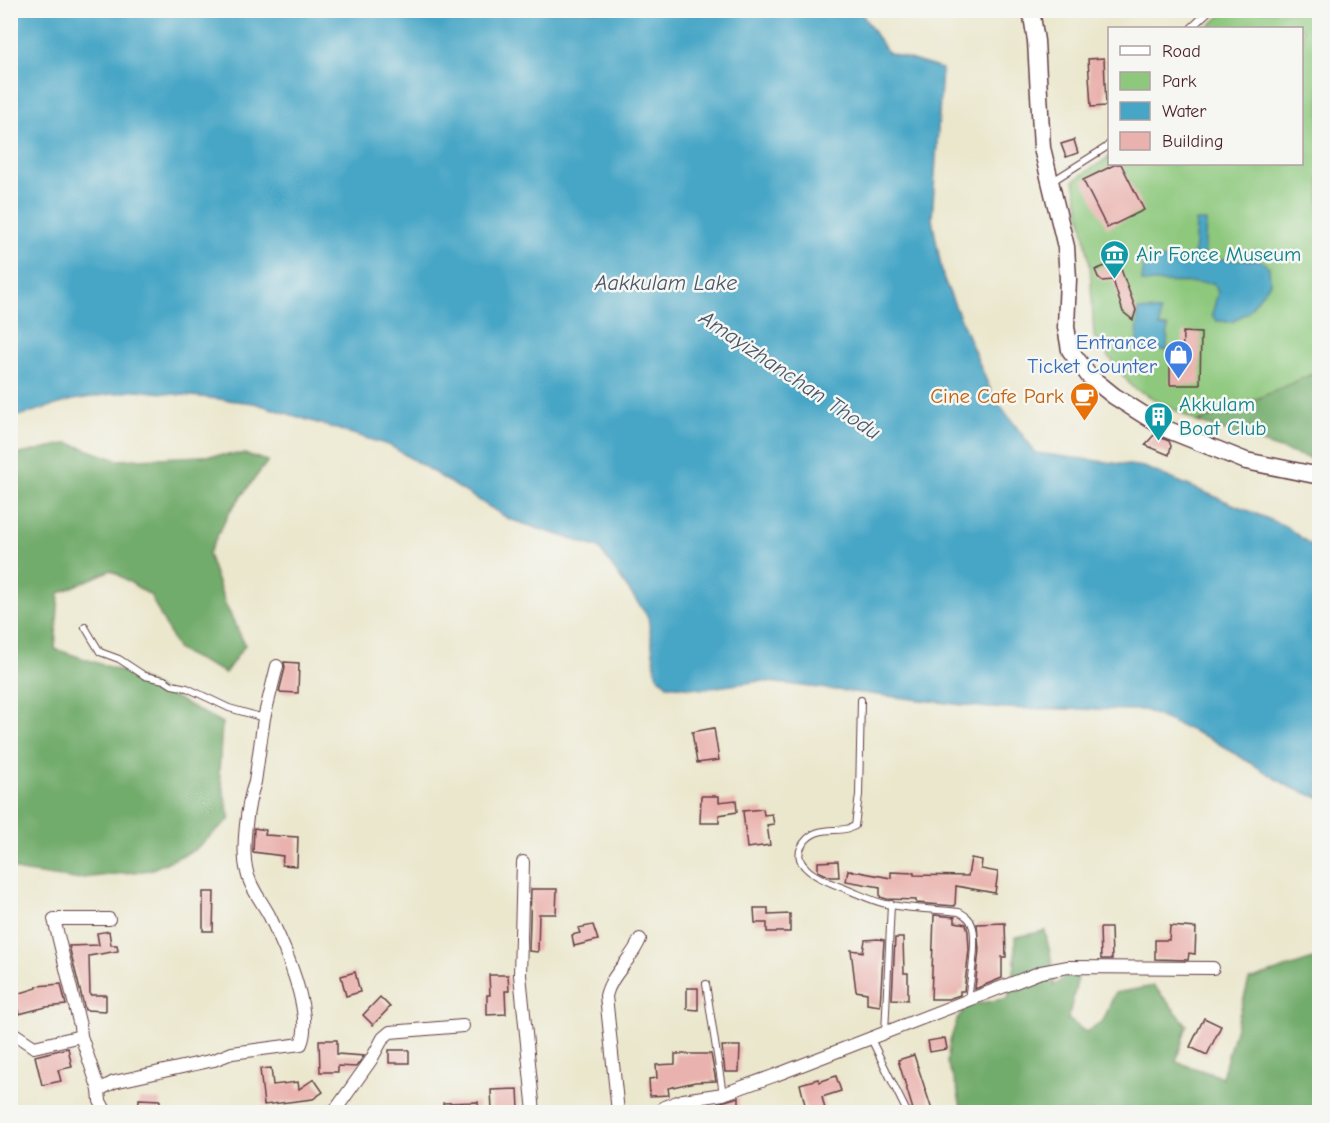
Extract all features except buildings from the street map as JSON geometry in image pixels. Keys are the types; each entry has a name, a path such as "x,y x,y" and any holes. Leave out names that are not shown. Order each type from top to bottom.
{"main road":[{"path":"1031,10 1036,41 1042,148 1066,247 1068,279 1066,327 1070,350 1089,376 1114,396 1166,429 1246,461 1320,476"}],"street":[{"path":"99,1090 114,1082 214,1060 232,1053 301,1044 304,1035 296,978 270,917 247,876 244,861 244,843 264,718 269,692 278,666"},
{"path":"523,862 520,975 534,1113"},
{"path":"106,1113 100,1101 99,1090 81,1036 54,919 109,919"},
{"path":"618,1113 606,996 608,987 637,949 640,939"},
{"path":"659,1113 664,1107 683,1100 723,1094 1041,972 1068,967 1213,968"},
{"path":"334,1113 371,1060 383,1038 390,1032 463,1026"},
{"path":"10,1031 34,1047 81,1036"}],"lane":[{"path":"1192,27 1210,10"},
{"path":"1050,183 1108,145"},
{"path":"85,627 100,652 119,659 145,676 187,688 229,708 264,718"},
{"path":"861,700 859,795 855,826 849,829 816,832 805,840 800,857 803,865 814,876 874,900 960,912 967,915 973,926 974,937 968,1000"},
{"path":"885,1033 891,904"},
{"path":"706,984 723,1094"},
{"path":"871,1038 907,1113"}],"green space":[{"path":"1226,11 1312,11 1320,48 1319,371 1239,407 1197,422 1132,387 1094,337 1090,265 1074,180 1108,158 1108,165 1303,165 1303,27 1208,27"},
{"path":"1319,371 1319,459 1314,460 1197,422 1239,407"},
{"path":"69,443 117,460 244,454 268,461 230,511 208,554 225,603 245,645 225,673 178,650 150,595 111,570 59,593 55,649 133,675 222,723 219,772 230,819 194,850 150,870 75,879 20,871 10,866 11,456"},
{"path":"1045,931 1053,967 1054,986 1068,974 1078,978 1068,1019 1086,1032 1103,1021 1115,993 1154,986 1187,1025 1176,1062 1222,1077 1249,980 1319,957 1319,1112 962,1112 957,1088 947,1063 950,1041 957,1020 966,1006 1008,998 1015,966 1015,937"}],"water":[{"name":"Aakkulam Lake","path":"11,10 860,11 887,52 942,69 932,219 943,277 993,396 1036,453 1144,467 1285,526 1319,551 1319,798 1290,787 1211,739 1144,710 989,708 760,681 702,689 667,685 656,674 648,617 599,548 509,519 391,446 254,403 137,390 73,400 11,418"},
{"path":"1196,221 1206,221 1204,259 1260,260 1269,267 1270,283 1248,312 1232,322 1217,321 1212,315 1218,292 1213,283 1142,282 1144,259 1194,258"},
{"path":"1138,310 1160,311 1160,327 1168,327 1167,350 1137,349"}],"place":[{"name":"Air Force Museum","path":"1115,280"},
{"name":"Entrance Ticket Counter","path":"1178,380"},
{"name":"Cine Cafe Park","path":"1085,422"},
{"name":"Akkulam Boat Club","path":"1158,442"}],"water label":[{"name":"Amayizhanchan Thodu","path":"790,375"}]}
